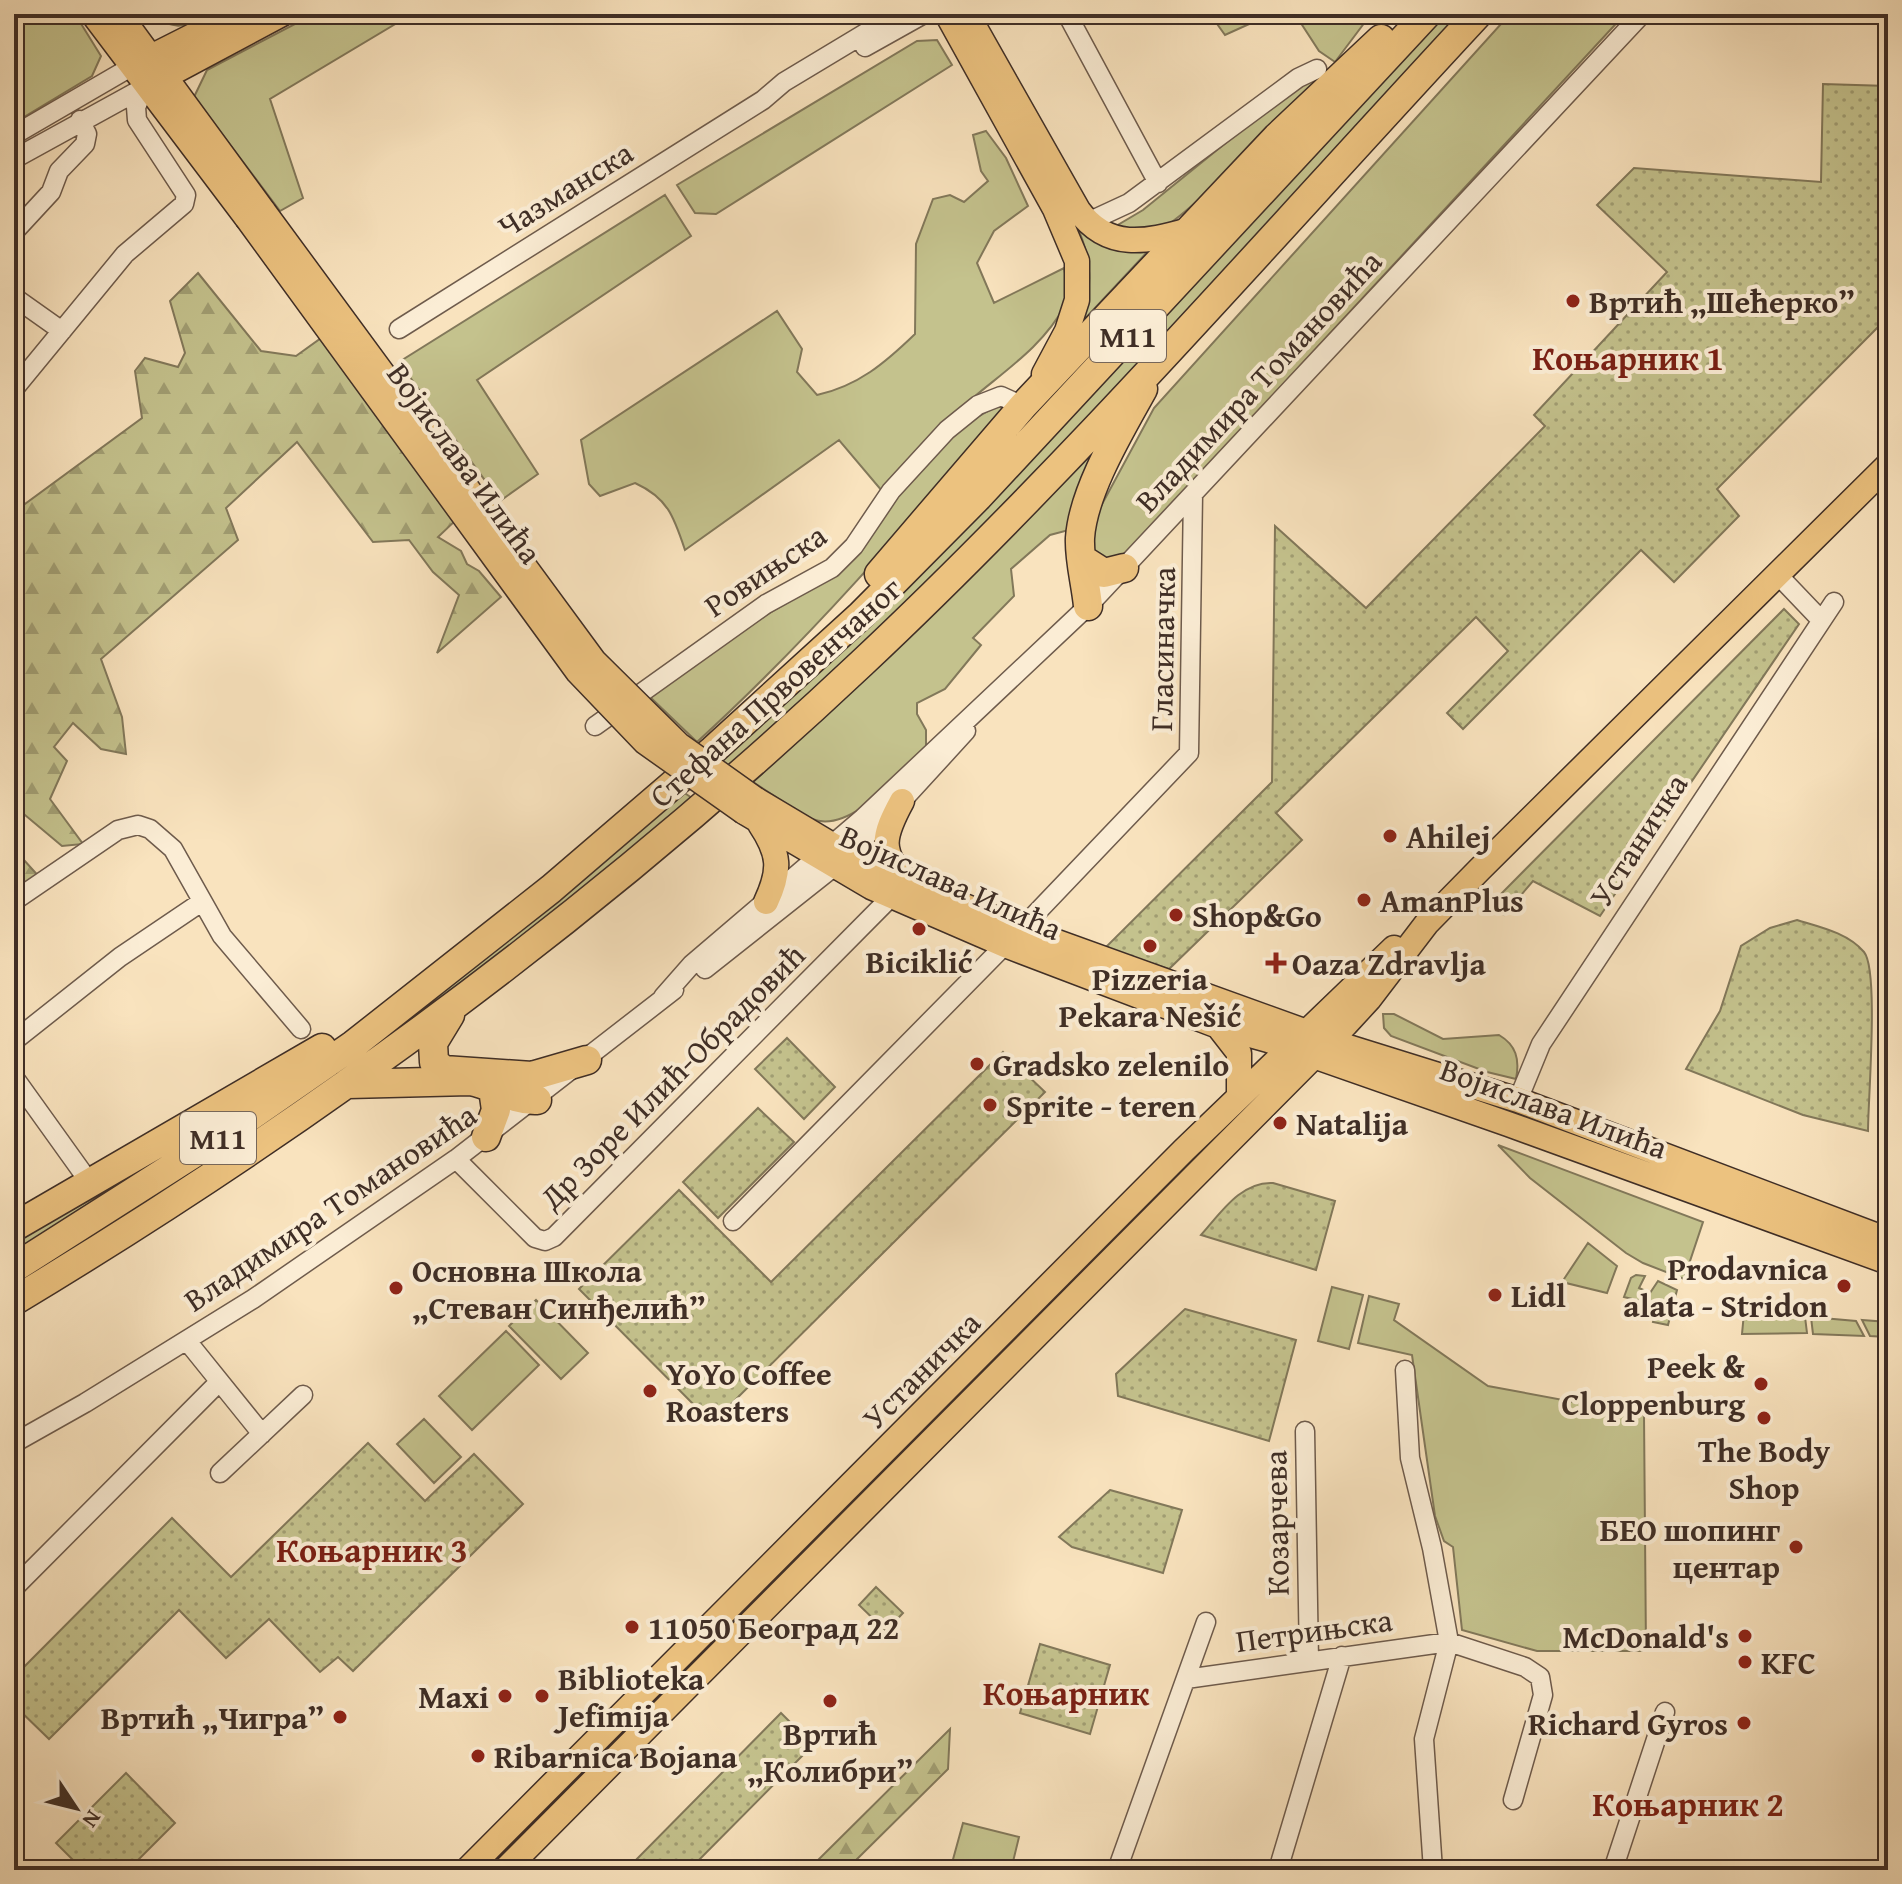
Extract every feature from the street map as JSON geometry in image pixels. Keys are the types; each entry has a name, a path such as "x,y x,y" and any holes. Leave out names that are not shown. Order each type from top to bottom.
{"highway":[{"path":"821,652 906,541 1023,406 1277,137 1365,54 1414,14"},
{"name":"Стефана Првовенчаног","path":"14,1268 229,1131 415,998 616,834 821,652 978,497 1427,14"},
{"name":"Стефана Првовенчаног","path":"14,1301 172,1204 347,1085 457,1005 629,868 793,727 961,566 1161,356 1478,14"},
{"path":"1088,606 1082,559 1082,527 1094,489 1161,356"},
{"path":"1082,559 1098,572 1124,568"},
{"path":"14,1227 297,1061 415,998"},
{"path":"457,1005 432,1048 434,1062 444,1070 532,1076 587,1060"},
{"path":"347,1085 470,1081 514,1098 537,1100"},
{"path":"486,1137 496,1110 493,1089"}],"main road":[{"name":"Војислава Илића","path":"93,14 147,72 255,215 578,672 645,742 753,811 902,892 1218,1026 1387,1060 1518,1100 1888,1240"},
{"name":"Војислава Илића","path":"119,14 147,72"},
{"path":"147,72 236,14"},
{"path":"147,72 282,14"},
{"path":"947,14 1046,172 1088,222 1114,239 1132,242 1189,230"},
{"path":"967,14 1046,172 1073,247 1078,286 1061,345 1023,406"},
{"name":"Устаничка","path":"467,1870 1239,1096 1369,999 1427,923 1888,465"},
{"path":"902,801 890,823 886,844 902,892"},
{"path":"753,811 773,843 779,865 766,902"},
{"name":"Устаничка","path":"505,1870 1309,1044 1401,941 1427,923"},
{"name":"Војислава Илића","path":"1013,937 1309,1044 1888,1262"},
{"path":"1369,999 1363,1013 1364,1032 1368,1042 1387,1060"},
{"path":"1218,1026 1239,1053 1239,1096"}],"street":[{"name":"Чазманска","path":"763,100 784,82 897,14"},
{"name":"Чазманска","path":"399,329 763,100 924,14"},
{"path":"1067,14 1158,183"},
{"name":"Владимира Томановића","path":"663,997 692,964 766,902 832,856 863,818 947,735 972,719 1088,606 1642,14"},
{"path":"1088,222 1110,214 1158,183 1298,78 1317,69"},
{"path":"14,159 80,120 147,72"},
{"path":"14,135 147,72"},
{"path":"14,389 125,254 184,204 186,195 137,120 136,107 147,72"},
{"path":"14,232 51,192 59,171 85,144 87,134 80,120"},
{"path":"14,297 62,331"},
{"name":"Ровињска","path":"595,726 766,604 832,568 854,546 891,491 963,416 1001,396 1023,406"},
{"name":"Гласиначка","path":"733,1221 1189,753 1193,494"},
{"path":"1778,575 1821,620"},
{"name":"Устаничка","path":"1518,1100 1532,1062 1834,602"},
{"name":"Владимира Томановића","path":"14,1443 187,1341 456,1159 537,1100 902,801 963,737 972,719"},
{"path":"14,901 132,824 150,829 173,849 200,903 222,936 301,1029"},
{"name":"Др Зоре Илић-Обрадовић","path":"456,1159 535,1238 545,1241 554,1237 902,892"},
{"path":"14,1041 120,957 200,903"},
{"path":"14,1077 90,1183"},
{"path":"187,1341 262,1434"},
{"path":"1405,1370 1410,1458 1432,1548 1449,1642 1424,1739 1433,1870"},
{"path":"14,1588 218,1383"},
{"path":"220,1473 303,1395"},
{"name":"Козарчева","path":"1305,1431 1309,1661"},
{"path":"1117,1870 1206,1622"},
{"path":"1449,1642 1525,1667 1540,1677 1543,1695 1513,1800"},
{"name":"Петрињска","path":"1186,1679 1449,1642"},
{"path":"1278,1870 1342,1656"},
{"path":"1613,1870 1665,1712"}],"green space":[{"path":"14,14 75,14 101,56 92,76 14,123"},
{"path":"149,14 210,14 179,26"},
{"path":"314,14 412,14 270,99 303,198 280,211 194,97 207,70"},
{"path":"1210,14 1258,14 1258,20 1225,35"},
{"path":"1295,14 1371,14 1335,62 1319,51"},
{"path":"1441,14 1465,14 965,550 733,769 719,759 1067,418"},
{"path":"1510,14 1625,14 1116,565 1088,554 1087,532 1154,408"},
{"path":"937,40 952,65 716,214 695,213 677,185 917,41"},
{"path":"1307,77 1313,80 1313,84 1300,98 1210,189 1168,225 1149,233 1111,229 1143,210"},
{"path":"1823,84 1888,86 1882,323 1717,489 1739,516 1674,582 1641,550 1463,729 1447,713 1508,651 1476,617 1276,813 1302,840 1169,969 1105,948 1272,782 1275,526 1366,608 1545,426 1534,415 1667,272 1597,205 1634,168 1821,182"},
{"path":"986,131 1006,158 1028,206 994,231 977,263 994,303 1064,268 1067,286 1065,305 1036,344 962,408 882,491 839,440 685,550 668,510 646,489 635,483 600,496 589,484 581,440 777,311 802,349 797,372 817,395 858,379 904,345 915,334 916,244 933,199 950,195 964,202 988,181 981,171 973,135"},
{"path":"665,195 691,236 477,380 538,474 500,501 399,362"},
{"path":"1076,224 1149,250 1082,322 1089,272"},
{"path":"198,273 261,351 296,356 324,336 457,519 438,537 461,551 467,564 479,571 501,597 437,653 459,595 433,572 409,540 373,542 297,442 226,508 238,540 101,659 122,717 126,754 101,749 73,723 54,747 67,761 50,799 83,844 62,846 19,810 14,814 14,512 142,418 135,371 145,358 178,367 185,353 170,301"},
{"path":"999,405 1005,410 894,539 779,663 697,742 649,696 763,617 841,571 855,558 886,508 917,473 966,423"},
{"path":"1108,438 1069,530 1050,535 1011,569 1014,596 973,638 981,645 945,689 917,703 917,714 926,730 926,750 903,773 858,810 827,822 812,819 753,782 919,628"},
{"path":"1784,609 1799,624 1600,916 1533,881 1504,915 1490,905"},
{"path":"680,790 698,802 485,971 228,1153 14,1286 14,1272 98,1223"},
{"path":"14,849 43,881 14,901"},
{"path":"1797,920 1850,940 1864,952 1871,983 1872,1008 1868,1131 1803,1115 1686,1069 1720,1011 1741,946 1770,928"},
{"path":"1383,1014 1394,1014 1443,1039 1499,1035 1515,1053 1516,1079 1487,1072 1391,1036 1384,1028"},
{"path":"787,1038 835,1087 804,1119 755,1069"},
{"path":"1003,1052 1045,1092 712,1423 579,1289 679,1190 771,1282"},
{"path":"758,1108 794,1142 718,1218 683,1182"},
{"path":"1498,1145 1703,1222 1684,1279 1626,1253 1530,1178"},
{"path":"1273,1183 1335,1201 1316,1270 1201,1235 1241,1193 1251,1187"},
{"path":"120,1184 15,1251 14,1251 14,1240"},
{"path":"1588,1243 1617,1266 1607,1293 1562,1282"},
{"path":"1645,1276 1639,1288 1650,1293 1658,1281 1677,1290 1668,1325 1653,1322 1657,1305 1624,1297 1631,1278"},
{"path":"1332,1287 1363,1295 1349,1349 1318,1341"},
{"path":"1369,1296 1399,1304 1394,1320 1488,1386 1644,1415 1646,1651 1537,1651 1462,1630 1453,1547 1444,1541 1435,1516 1412,1355 1358,1343"},
{"path":"536,1300 588,1353 561,1379 509,1326"},
{"path":"1185,1309 1296,1340 1269,1441 1118,1396 1116,1374"},
{"path":"1744,1313 1805,1317 1807,1333 1742,1334"},
{"path":"1811,1317 1856,1321 1864,1336 1813,1334"},
{"path":"1862,1320 1888,1322 1886,1337 1870,1336"},
{"path":"506,1331 539,1365 472,1430 439,1396"},
{"path":"424,1419 461,1457 434,1483 397,1444"},
{"path":"368,1443 425,1501 474,1454 523,1504 353,1671 338,1657 320,1672 269,1619 226,1658 179,1610 49,1739 14,1705 14,1677 172,1518 231,1577"},
{"path":"1110,1490 1182,1510 1163,1573 1072,1547 1059,1537"},
{"path":"876,1587 903,1613 886,1631 859,1605"},
{"path":"1040,1644 1110,1665 1090,1734 1020,1713"},
{"path":"781,1713 813,1745 689,1870 626,1870"},
{"path":"950,1729 948,1769 846,1870 808,1870"},
{"path":"126,1773 175,1823 128,1870 83,1870 56,1843"},
{"path":"963,1823 1019,1837 1011,1870 979,1870 952,1863"}],"place":[{"name":"Вртић „Шећерко”","path":"1573,301"},
{"name":"Ahilej","path":"1390,836"},
{"name":"AmanPlus","path":"1364,900"},
{"name":"Shop&Go","path":"1176,915"},
{"name":"Biciklić","path":"919,929"},
{"name":"Pizzeria Pekara Nešić","path":"1150,946"},
{"name":"Oaza Zdravlja","path":"1276,963"},
{"name":"Gradsko zelenilo","path":"977,1064"},
{"name":"Sprite - teren","path":"990,1105"},
{"name":"Natalija","path":"1280,1123"},
{"name":"Prodavnica alata - Stridon","path":"1844,1286"},
{"name":"Основна Школа „Стеван Синђелић”","path":"396,1288"},
{"name":"Lidl","path":"1495,1295"},
{"name":"Peek & Cloppenburg","path":"1761,1384"},
{"name":"YoYo Coffee Roasters","path":"650,1391"},
{"name":"The Body Shop","path":"1764,1418"},
{"name":"БЕО шопинг центар","path":"1796,1547"},
{"name":"11050 Београд 22","path":"632,1627"},
{"name":"McDonald's","path":"1745,1636"},
{"name":"KFC","path":"1745,1662"},
{"name":"Maxi","path":"505,1696"},
{"name":"Biblioteka Jefimija","path":"542,1696"},
{"name":"Вртић „Колибри”","path":"830,1701"},
{"name":"Вртић „Чигра”","path":"340,1717"},
{"name":"Richard Gyros","path":"1744,1723"},
{"name":"Ribarnica Bojana","path":"478,1756"}],"district":[{"name":"Коњарник 1","path":"1628,357"},
{"name":"Коњарник 3","path":"372,1549"},
{"name":"Коњарник","path":"1066,1692"},
{"name":"Коњарник 2","path":"1688,1803"}]}
